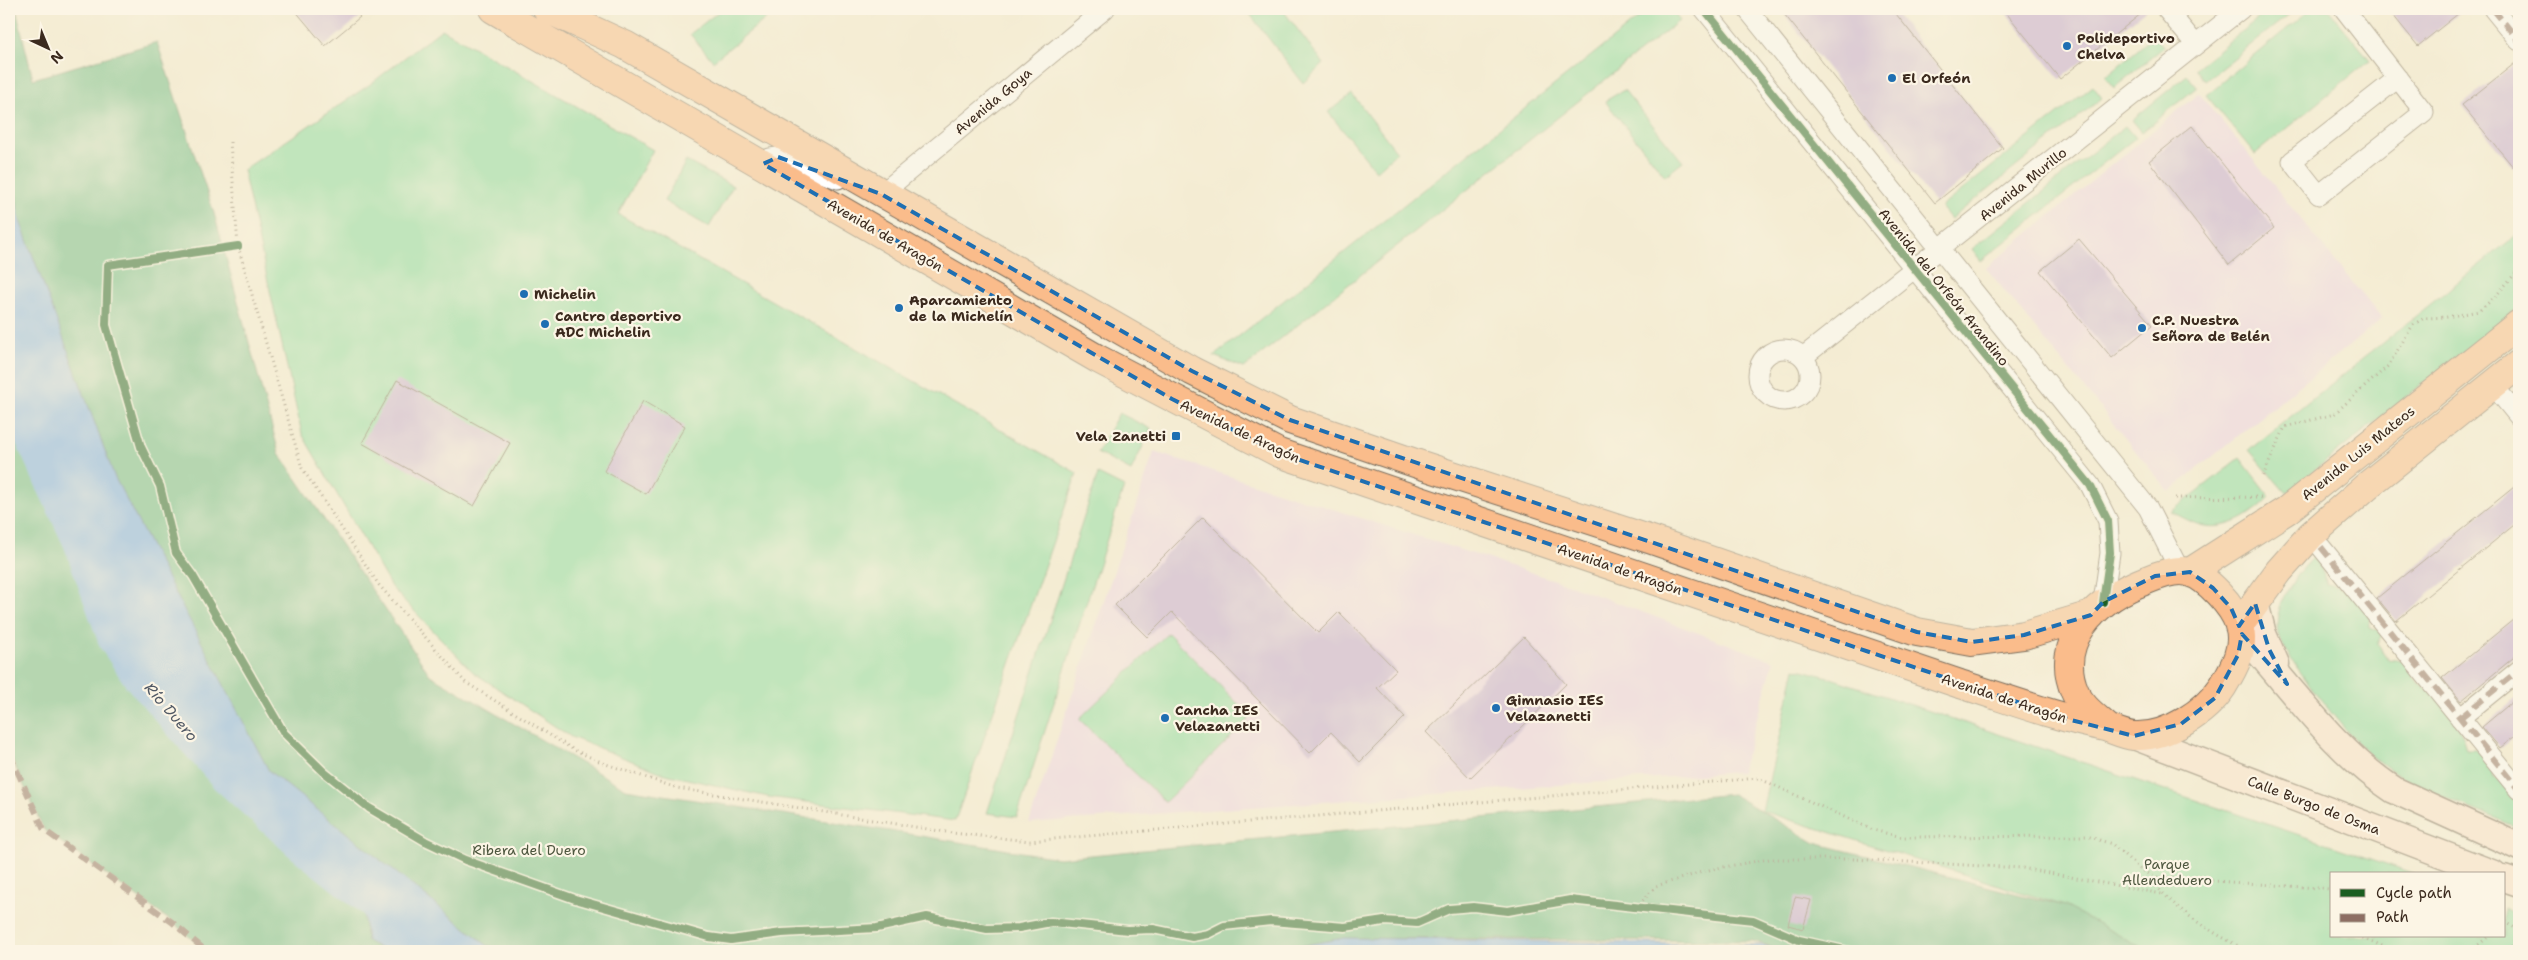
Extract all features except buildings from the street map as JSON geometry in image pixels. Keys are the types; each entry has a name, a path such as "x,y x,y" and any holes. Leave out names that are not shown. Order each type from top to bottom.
{"highway":[{"name":"Avenida de Aragón","path":"492,9 1098,359 1279,453 1969,687 2071,720 2108,728"},
{"path":"547,9 625,45 881,194 1192,371 1290,420 1415,464 1652,540 1917,632 1972,642 2024,635 2097,608 2155,576 2185,572 2213,588 2231,608 2240,632"},
{"name":"Avenida Luis Mateos","path":"2185,572 2287,510 2519,324"},
{"path":"2097,608 2071,646 2068,661 2069,677 2075,693 2085,707 2108,728 2134,736 2181,724 2215,698 2230,674 2238,655 2240,632 2255,603 2279,571 2311,535 2368,485 2519,364"}],"street":[{"name":"Avenida Goya","path":"881,194 1105,9"},
{"name":"Avenida del Orfeón Arandino","path":"1704,9 1914,271 2090,485 2108,521 2110,553 2097,608"},
{"name":"Avenida del Orfeón Arandino","path":"1747,9 2148,508 2185,572"},
{"path":"2166,9 2196,45"},
{"name":"Avenida Murillo","path":"1803,358 2241,9"},
{"path":"2344,9 2398,78 2424,112 2319,195 2292,161 2398,78"},
{"path":"2493,9 2519,41"},
{"path":"763,164 770,158 778,157 881,194"},
{"path":"2493,385 2519,417"},
{"path":"2321,547 2519,790"},
{"path":"2255,603 2269,649 2287,684"},
{"path":"2240,632 2347,751 2377,779 2394,790 2519,847"},
{"path":"2460,718 2519,670"},
{"name":"Calle Burgo de Osma","path":"2134,736 2489,872"},
{"path":"2506,879 2519,883"}],"path":[{"path":"230,142 238,246 302,468 379,586 465,682 574,750 606,764 677,788 952,833 1030,841 1758,778 1883,832 1902,837 2088,836 2112,844 2140,869 2156,877 2330,890"},
{"path":"229,248 238,246"},
{"path":"2263,476 2285,427 2334,414 2388,366 2413,325 2424,318 2447,317 2479,310 2495,297 2519,269"},
{"path":"2174,498 2268,497"},
{"path":"1636,908 1656,886 1712,869 1769,859 1852,859 2022,868 2162,894"},
{"path":"2146,873 2162,894 2208,931 2248,951"},
{"path":"1626,907 1646,909"},
{"path":"2506,924 2519,930 2511,951"},
{"path":"2363,938 2395,951"},
{"path":"2465,951 2476,947 2487,938"}],"highlighted area":[{"path":"778,157 881,194 1192,371 1290,420 1917,632 1972,642 2024,635 2091,615 2103,602 2155,576 2190,572 2213,588 2231,608 2239,626 2255,603 2269,649 2287,684 2242,634 2238,655 2215,698 2181,724 2134,736 2071,720 1403,496 1279,453 1172,399 763,164"}],"shaded area":[{"name":"C.P. Nuestra Señora de Belén","path":"2199,93 2382,319 2169,492 1986,268"},
{"path":"1154,452 1564,583 1774,661 1741,772 1029,823"}],"green space":[{"name":"Ribera del Duero","path":"9,9 16,9 33,79 157,42 214,213 279,453 430,675 626,789 1059,858 1732,794 1815,843 2065,906 2148,951 1786,951 1753,941 1344,938 1273,951 520,951 488,946 269,771 115,478 20,221 9,158"},
{"path":"722,9 778,9 713,61 690,34"},
{"path":"1246,9 1282,9 1324,64 1303,83"},
{"path":"1650,9 1671,9 1680,20 1244,368 1214,356"},
{"path":"2270,9 2296,9 2205,81 2195,68"},
{"path":"2311,9 2328,9 2370,60 2255,154 2206,95"},
{"name":"Cantro deportivo ADC Michelin","path":"442,29 653,150 618,214 1077,473 955,821 768,797 665,774 571,737 473,672 391,587 302,434 243,170 369,85"},
{"path":"2154,36 2164,47 2114,88 2105,77"},
{"path":"2187,75 2197,87 2142,132 2132,120"},
{"path":"2093,86 2102,98 1951,219 1941,207"},
{"path":"1624,90 1683,162 1665,176 1605,101"},
{"path":"1352,94 1397,152 1376,171 1328,112"},
{"path":"2125,126 2135,138 1981,261 1972,249"},
{"path":"686,161 733,186 709,227 664,201"},
{"path":"2519,233 2519,307 2286,493 2249,450"},
{"path":"9,387 81,542 116,640 140,676 227,776 300,842 360,889 367,941 385,951 206,951 172,922 44,830 9,753"},
{"path":"1119,413 1151,429 1131,471 1097,453"},
{"path":"2240,458 2270,497 2256,510 2230,524 2210,527 2196,524 2171,512"},
{"path":"1098,474 1124,487 1017,817 987,813"},
{"path":"2316,555 2327,584 2339,587 2356,597 2368,612 2370,627 2383,632 2377,644 2388,659 2404,661 2412,668 2412,674 2416,682 2436,696 2450,713 2463,736 2467,749 2476,749 2493,767 2492,777 2507,783 2519,797 2519,828 2418,786 2388,768 2351,736 2310,686 2282,643 2278,634 2277,623 2282,601 2288,590 2301,571"},
{"name":"Cancha IES Velazanetti","path":"1168,633 1251,717 1165,802 1079,719"},
{"name":"Parque Allendeduero","path":"1795,668 1828,677 2410,872 2330,872 2330,938 2506,938 2506,910 2519,918 2519,951 2148,951 2065,906 1762,811"}],"water":[{"path":"9,158 20,221 115,478 269,771 488,946 520,951 385,951 367,941 360,889 227,776 140,676 116,640 81,542 9,387"},
{"path":"1344,938 1762,945 1786,951 1273,951"}],"waterway":[{"name":"Río Duero","path":"9,387 81,542 116,640 140,676 227,776 300,842 399,921 445,951"}],"marked path":[{"path":"2493,9 2519,41"},
{"path":"2321,547 2519,790"},
{"path":"2460,718 2519,670"},
{"path":"9,753 44,830 172,922 206,951"}],"cycle path":[{"path":"1704,9 2090,485 2108,521 2110,553 2103,602"},
{"path":"238,246 108,265 106,325 141,447 160,486 176,553 193,576 284,733 324,772 369,808 425,841 465,860 575,899 709,937 731,940 782,933 877,928 927,917 987,929 1019,928 1051,922 1128,930 1153,929 1192,937 1208,934 1224,926 1271,921 1345,927 1384,921 1417,923 1449,909 1473,907 1508,911 1570,900 1753,920 1799,940 1849,951"}],"place":[{"name":"Polideportivo Chelva","path":"2067,46"},
{"name":"El Orfeón","path":"1892,78"},
{"name":"Michelin","path":"524,294"},
{"name":"Aparcamiento de la Michelín","path":"899,308"},
{"name":"Cantro deportivo ADC Michelin","path":"545,324"},
{"name":"C.P. Nuestra Señora de Belén","path":"2142,328"},
{"name":"Vela Zanetti","path":"1176,436"},
{"name":"Gimnasio IES Velazanetti","path":"1496,708"},
{"name":"Cancha IES Velazanetti","path":"1165,718"}]}
